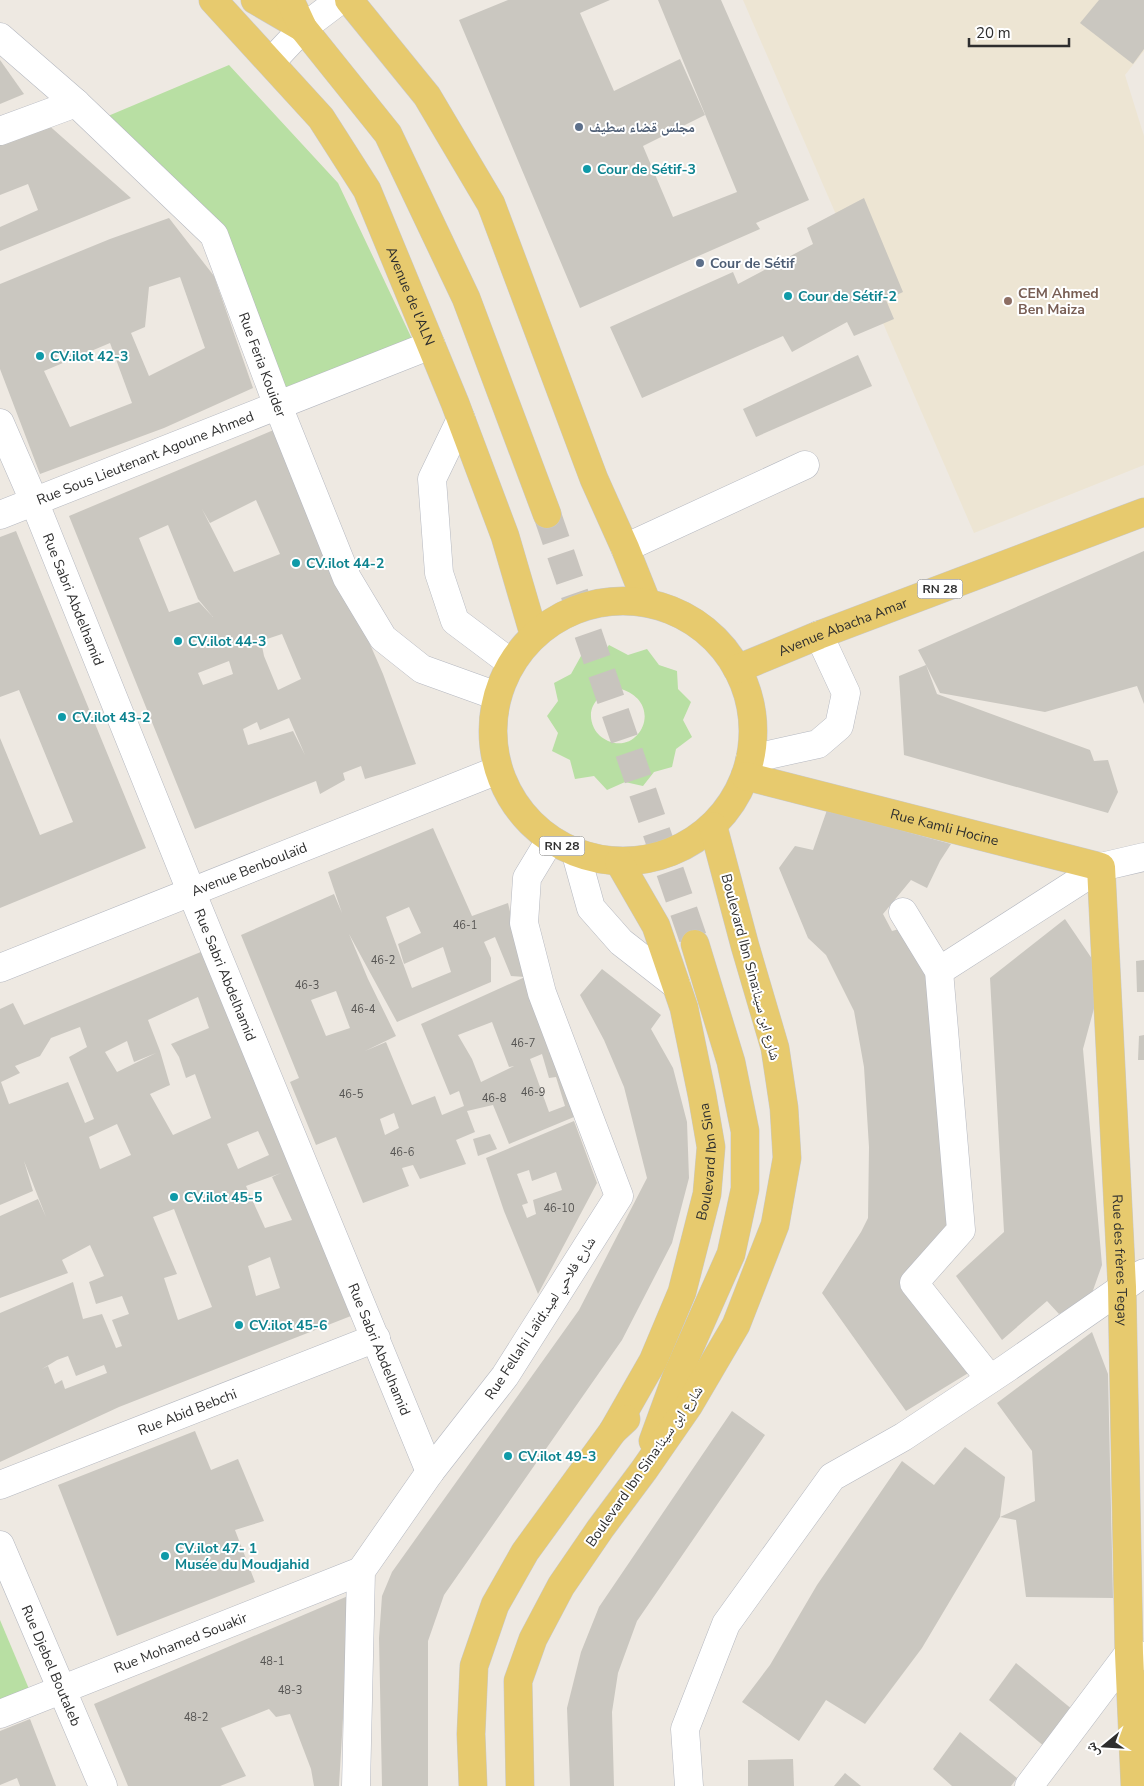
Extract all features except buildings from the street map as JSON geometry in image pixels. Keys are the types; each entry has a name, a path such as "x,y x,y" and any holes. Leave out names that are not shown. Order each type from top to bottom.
{"main road":[{"name":"Avenue de l'ALN","path":"213,0 321,118 367,190 431,345 504,536 534,635"},
{"path":"255,0 303,28"},
{"path":"290,0 303,28 388,134 466,298 548,514"},
{"path":"349,0 427,96 491,204 594,479 647,602"},
{"name":"Avenue Abacha Amar","path":"737,669 819,635 1144,512"},
{"name":"RN 28","path":"607,601 647,602 683,616 714,638 737,669 749,698 753,728 748,767 732,802 713,826 685,847 652,859 619,862 576,854 550,840 528,821 510,797 498,770 492,734 497,696 511,663 534,635 568,612 607,601"},
{"name":"Rue Kamli Hocine","path":"748,767 1101,867"},
{"name":"Boulevard Ibn Sina:شارع ابن سينا","path":"520,1786 518,1681 533,1639 567,1578 689,1405 736,1325 775,1225 786,1158 784,1108 775,1048 713,826"},
{"name":"Boulevard Ibn Sina","path":"613,1431 653,1361 682,1292 707,1194 711,1147 684,1008 656,926 619,862"},
{"name":"Rue des frères Tegay","path":"1101,867 1133,1280 1137,1654 1135,1786"},
{"path":"644,1470 664,1408 731,1254 745,1189 746,1131 732,1062 695,944"},
{"path":"473,1786 471,1734 474,1666 495,1605 525,1552 613,1431 642,1406 686,1358"}],"street":[{"path":"271,62 303,28 340,0"},
{"name":"Rue Feria Kouider","path":"0,37 76,102 214,235 278,406 347,578 383,638 422,669 497,696"},
{"path":"0,132 76,102"},
{"name":"Rue Sous Lieutenant Agoune Ahmed","path":"0,515 431,345"},
{"path":"460,419 432,479 439,573 455,621 511,663"},
{"name":"Rue Sabri Abdelhamid","path":"0,423 34,501 191,891 430,1472"},
{"path":"625,548 805,465"},
{"path":"748,767 818,744 839,726 846,693 819,635"},
{"name":"Avenue Benboulaïd","path":"0,968 498,770"},
{"name":"Rue Fellahi Laïd;شارع فلاحي لعيد","path":"361,1571 430,1472 505,1376 619,1196 542,993 524,923 527,878 550,840"},
{"path":"576,854 591,908 621,942 676,985"},
{"name":"Rue Kamli Hocine","path":"1101,867 1144,857"},
{"path":"939,971 1101,867"},
{"path":"903,912 939,971 961,1230 914,1283 990,1379"},
{"path":"689,1786 685,1729 726,1624 832,1477 903,1437 1133,1280"},
{"name":"Rue Abid Bebchi","path":"0,1485 376,1338"},
{"name":"Rue Djebel Boutaleb","path":"0,1545 103,1786"},
{"path":"356,1786 361,1571"},
{"name":"Rue Mohamed Souakir","path":"0,1714 361,1571"},
{"path":"1029,1786 1137,1654"}],"shaded area":[{"name":"CEM Ahmed Ben Maiza","path":"743,0 1144,0 1144,51 1125,75 1144,136 1144,465 974,533"}],"green space":[{"path":"229,65 338,183 413,341 278,399 214,235 108,116"},
{"path":"609,645 628,655 647,649 659,665 677,671 678,689 691,702 683,720 692,737 676,749 672,767 654,772 643,786 625,782 607,790 594,776 575,779 570,760 552,751 558,733 547,716 558,701 554,683 571,674 581,656 599,659","holes":["621,689 634,696 642,705 645,715 643,726 638,734 630,741 620,743 608,741 600,736 591,720 591,713 596,701 613,690"]},
{"path":"0,1620 29,1689 0,1701"}],"tunnel":[{"path":"547,514 695,944"}],"place":[{"name":"مجلس قضاء سطيف","path":"579,127"},
{"name":"Cour de Sétif-3","path":"587,169"},
{"name":"Cour de Sétif","path":"700,263"},
{"name":"Cour de Sétif-2","path":"788,296"},
{"name":"CEM Ahmed Ben Maiza","path":"1008,301"},
{"name":"CV.ilot 42-3","path":"40,356"},
{"name":"CV.ilot 44-2","path":"296,563"},
{"name":"CV.ilot 44-3","path":"178,641"},
{"name":"CV.ilot 43-2","path":"62,717"},
{"name":"CV.ilot 45-5","path":"174,1197"},
{"name":"CV.ilot 45-6","path":"239,1325"},
{"name":"CV.ilot 49-3","path":"508,1456"},
{"name":"CV.ilot 47- 1 Musée du Moudjahid","path":"165,1556"}]}
